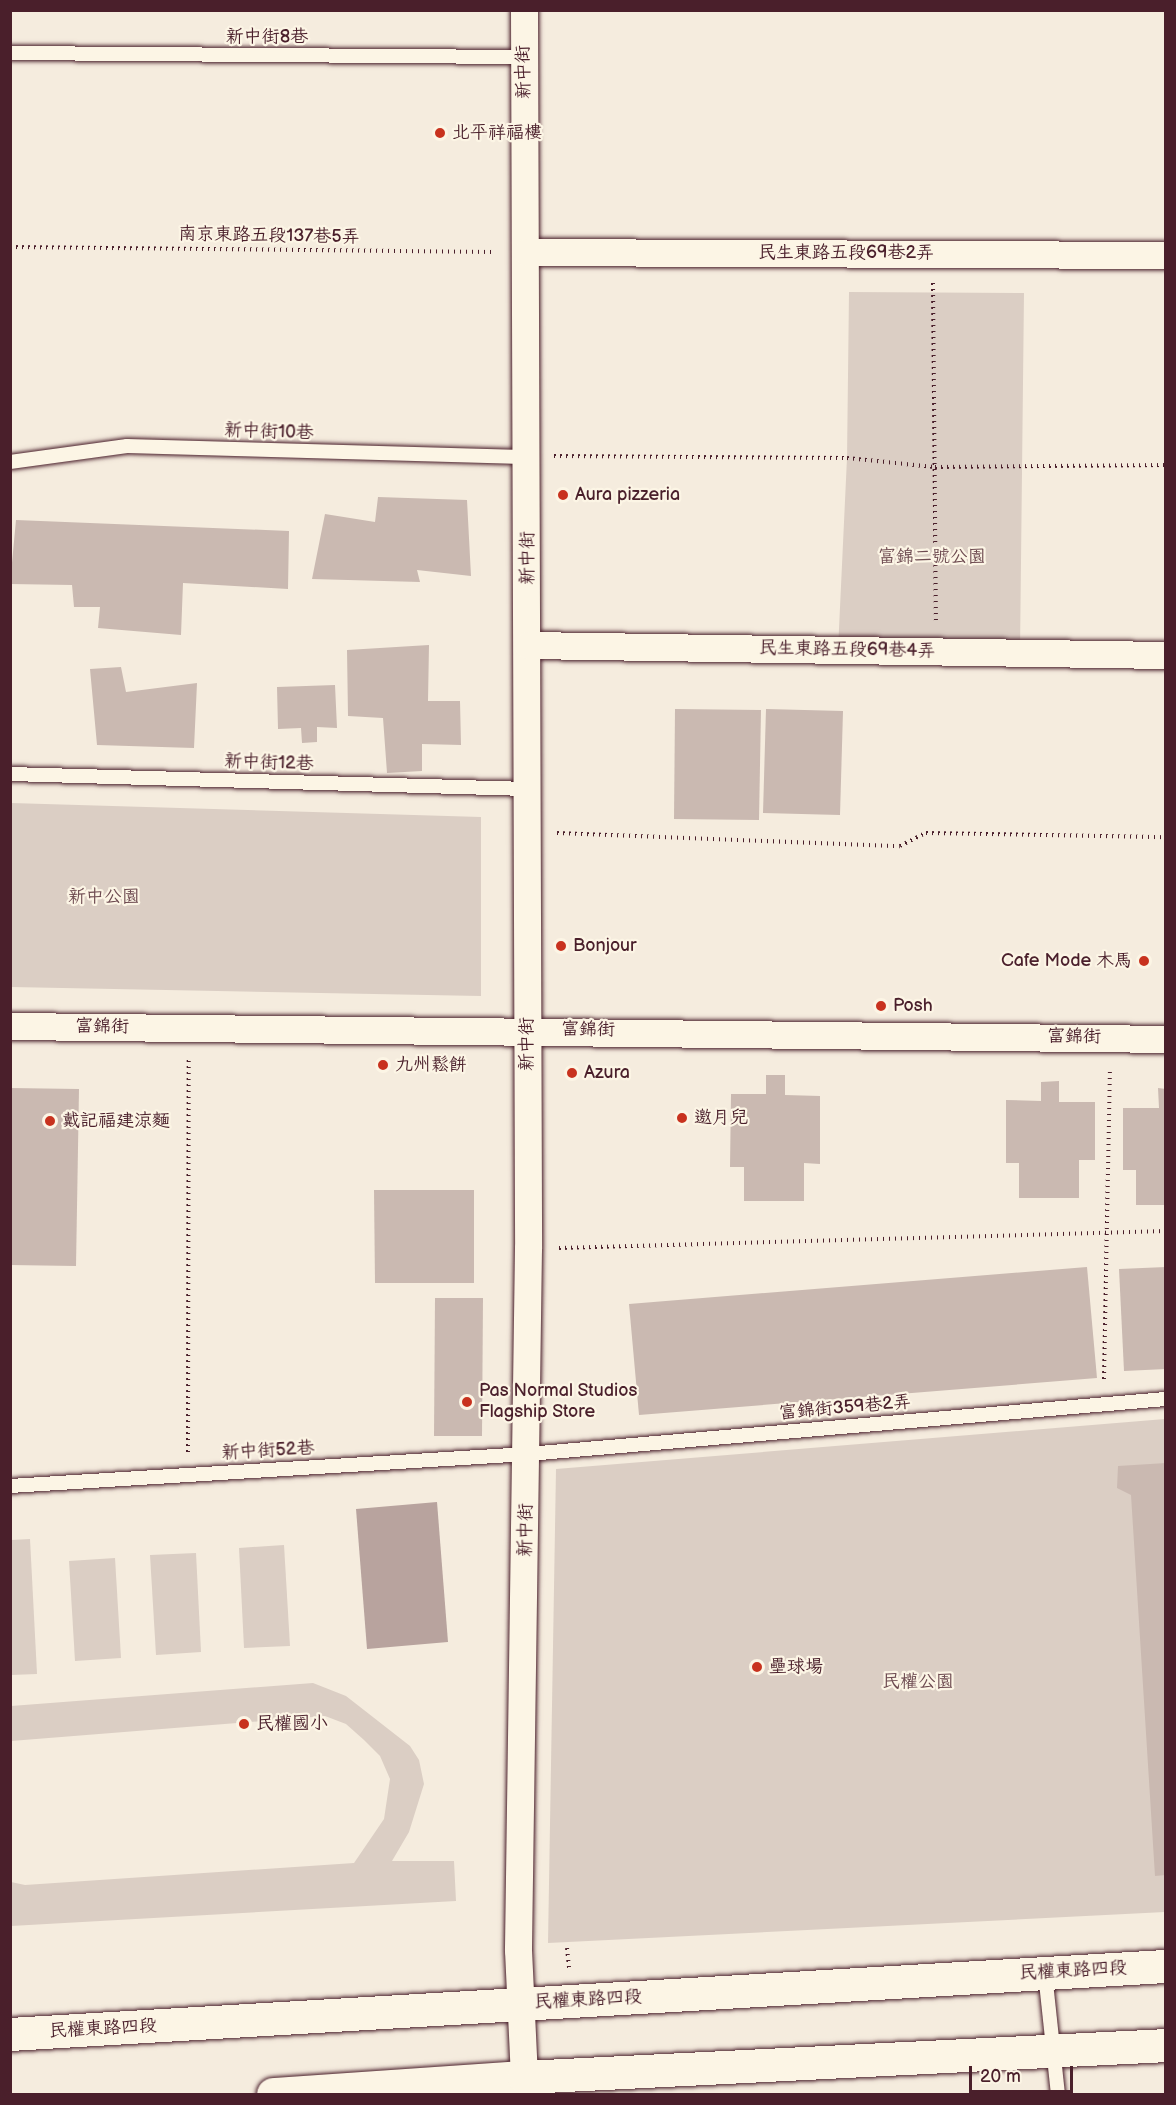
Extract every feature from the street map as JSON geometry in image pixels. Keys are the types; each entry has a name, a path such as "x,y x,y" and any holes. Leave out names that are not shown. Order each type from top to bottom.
{"main road":[{"name":"民權東路四段","path":"10,2034 1166,1966"},
{"path":"273,2094 524,2077 1166,2045"}],"street":[{"name":"新中街","path":"524,10 527,252 528,1454 518,1903 524,2077"},
{"name":"民生東路五段69巷2弄","path":"527,252 1166,255"},
{"name":"民生東路五段69巷4弄","path":"528,645 1166,655"},
{"name":"富錦街","path":"10,1026 1166,1039"}],"lane":[{"name":"新中街8巷","path":"10,53 523,57"},
{"name":"新中街10巷","path":"10,462 127,446 527,457"},
{"name":"新中街12巷","path":"10,774 527,789"},
{"name":"富錦街359巷2弄","path":"528,1454 1166,1399"},
{"name":"新中街52巷","path":"10,1486 188,1473 528,1454"},
{"path":"1045,1973 1058,2094"}],"path":[{"name":"南京東路五段137巷5弄","path":"10,247 527,252"},
{"path":"933,254 936,651"},
{"path":"527,457 847,458 935,467 1023,463 1166,465"},
{"path":"526,832 900,846 926,833 1166,837"},
{"path":"188,1473 189,1028"},
{"path":"1103,1404 1111,1038"},
{"path":"528,1248 1166,1231"}],"green space":[{"name":"富錦二號公園","path":"849,292 1024,293 1020,652 838,650 847,458"},
{"name":"新中公園","path":"11,803 481,817 481,996 11,987"},
{"name":"民權公園","path":"1165,1419 1165,1912 548,1943 556,1469"},
{"path":"30,1539 37,1674 11,1675 11,1540"},
{"path":"284,1545 290,1646 244,1648 239,1548"},
{"path":"196,1553 201,1652 156,1655 150,1555"},
{"path":"115,1558 121,1658 75,1661 69,1561"},
{"path":"313,1683 346,1696 410,1746 419,1760 424,1784 409,1832 392,1861 454,1861 456,1901 11,1926 11,1882 25,1885 354,1863 384,1819 390,1779 380,1756 364,1740 346,1724 325,1716 11,1741 11,1706"}],"shaded area":[{"path":"437,1502 448,1642 367,1649 356,1509"}],"building":[{"path":"378,497 467,500 471,576 417,570 420,582 312,579 325,514 375,522"},
{"path":"16,520 289,531 288,589 183,583 181,635 98,628 100,607 74,607 72,585 10,584"},
{"path":"429,645 428,701 460,701 461,745 422,744 422,771 387,773 383,718 348,716 347,650"},
{"path":"121,667 126,692 197,683 194,748 97,745 90,669"},
{"path":"335,685 337,728 317,727 317,742 302,743 301,728 278,729 277,687"},
{"path":"675,709 761,710 759,820 674,819"},
{"path":"766,709 843,711 840,815 763,813"},
{"path":"766,1075 785,1075 785,1095 820,1096 820,1164 804,1163 804,1201 744,1201 744,1167 730,1167 731,1094 766,1094"},
{"path":"1059,1081 1059,1102 1095,1102 1095,1160 1079,1160 1079,1198 1019,1198 1019,1163 1006,1163 1006,1100 1041,1101 1041,1082"},
{"path":"10,1088 79,1089 76,1266 10,1265"},
{"path":"1158,1088 1166,1089 1166,1205 1136,1205 1136,1170 1123,1170 1123,1108 1159,1108"},
{"path":"374,1190 474,1190 474,1283 375,1283"},
{"path":"1087,1267 1097,1378 639,1415 629,1304"},
{"path":"1166,1267 1166,1369 1124,1371 1119,1269"},
{"path":"435,1298 483,1298 482,1436 434,1436"},
{"path":"1166,1463 1166,1875 1155,1876 1131,1495 1117,1488 1118,1466"}],"place":[{"name":"北平祥福樓","path":"440,133"},
{"name":"Aura pizzeria","path":"563,495"},
{"name":"Bonjour","path":"561,946"},
{"name":"Cafe Mode 木馬","path":"1144,961"},
{"name":"Posh","path":"881,1006"},
{"name":"九州鬆餅","path":"383,1065"},
{"name":"Azura","path":"572,1073"},
{"name":"邀月兒","path":"682,1118"},
{"name":"戴記福建涼麵","path":"50,1121"},
{"name":"Pas Normal Studios Flagship Store","path":"467,1402"},
{"name":"壘球場","path":"757,1667"},
{"name":"民權國小","path":"244,1724"}]}
